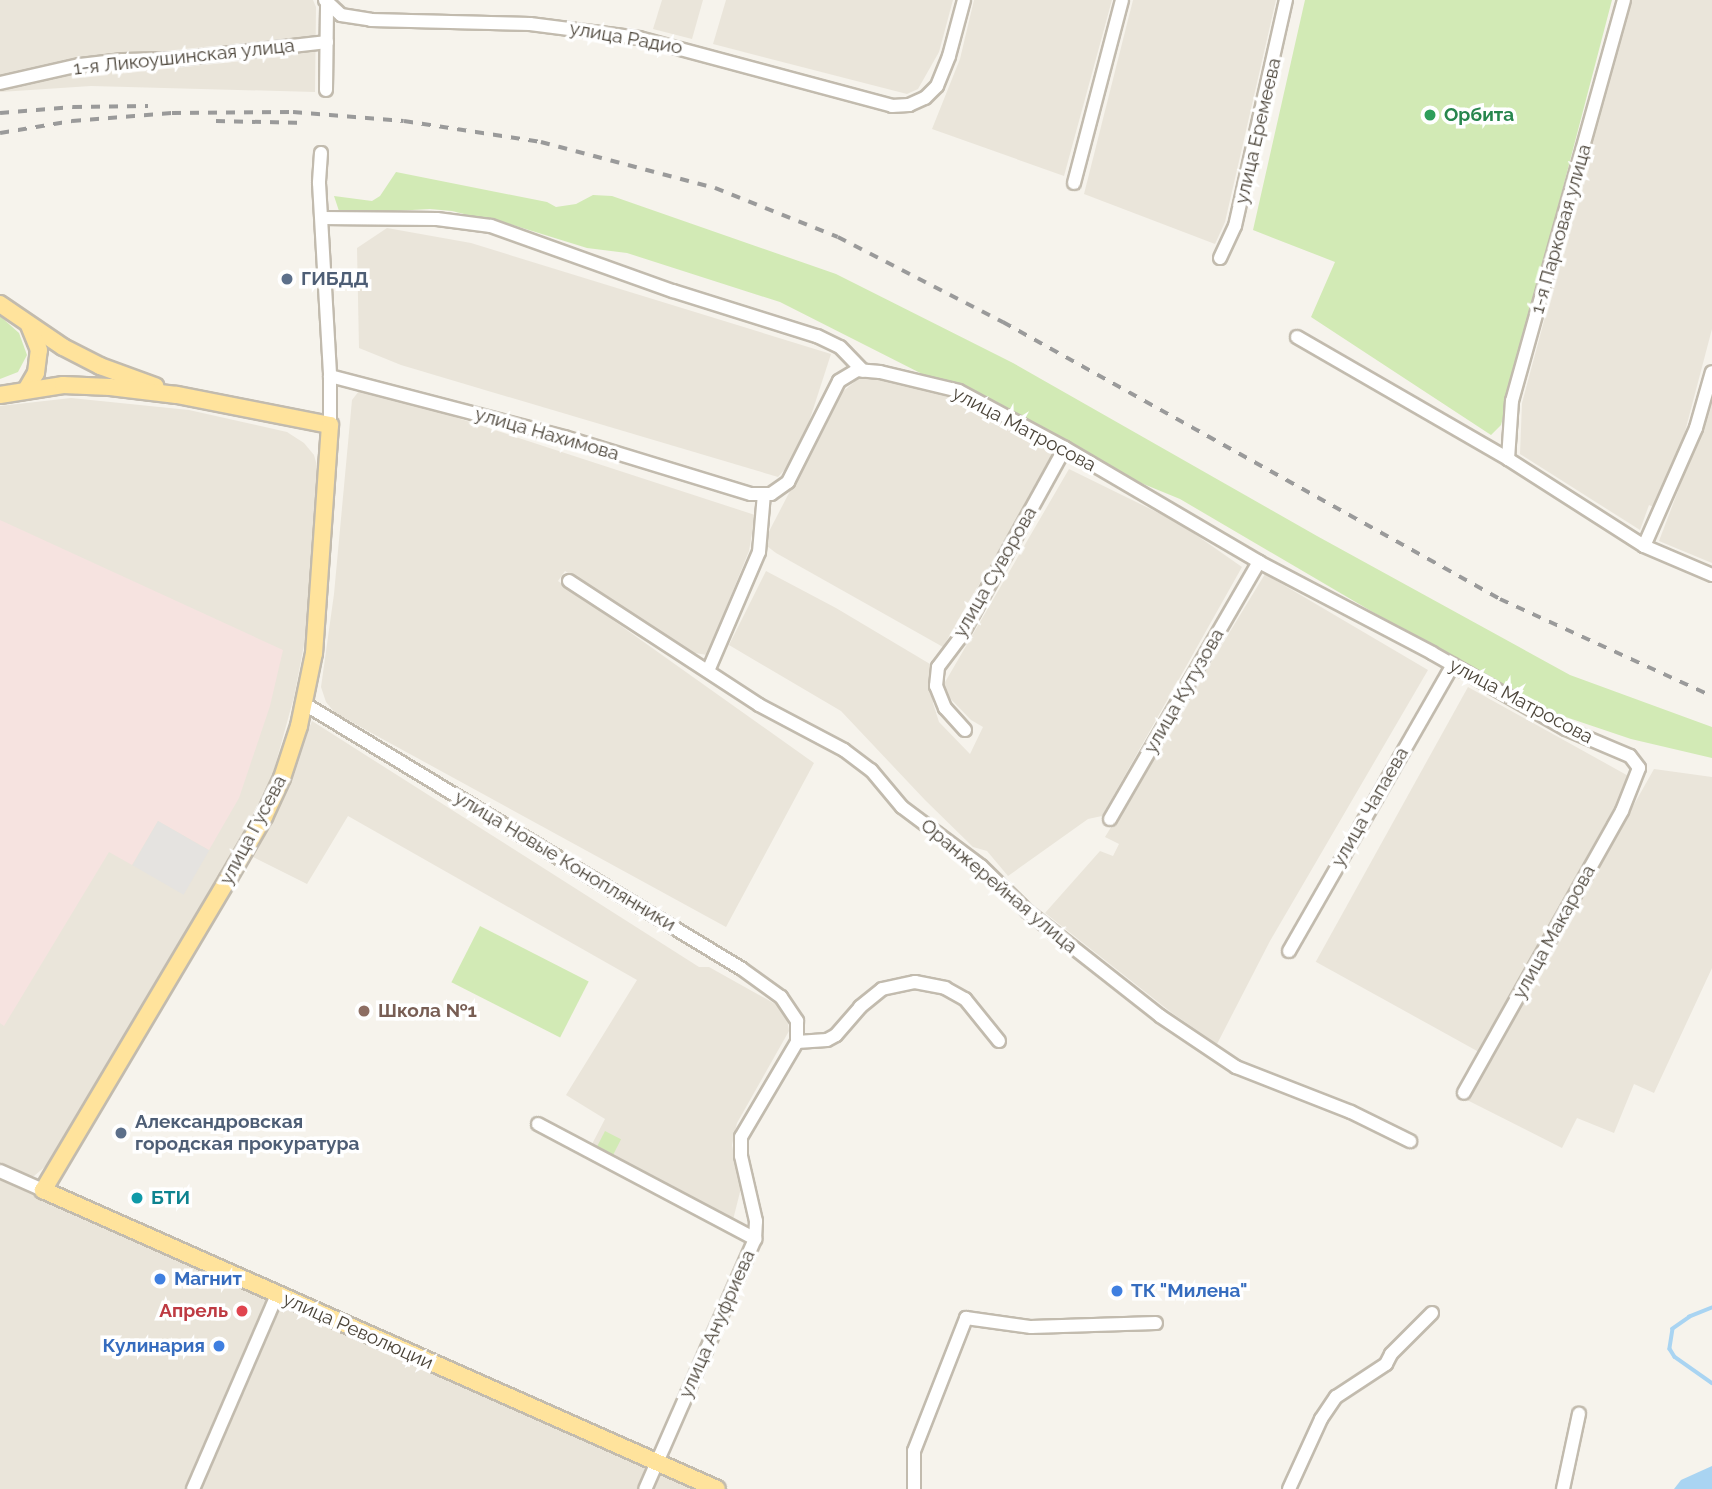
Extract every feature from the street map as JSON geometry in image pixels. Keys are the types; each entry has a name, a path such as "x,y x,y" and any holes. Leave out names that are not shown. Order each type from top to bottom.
{"main road":[{"path":"0,304 29,325 100,366 177,394"},
{"path":"26,390 36,373 39,350 29,325"},
{"path":"0,394 63,386 177,394 330,425"},
{"name":"улица Гусева","path":"43,1190 264,817 282,778 314,653 330,425"},
{"name":"улица Революции","path":"43,1190 717,1489"}],"street":[{"name":"улица Радио","path":"326,2 341,15 371,20 530,24 600,30 700,52 892,106 909,105 925,98 937,86 949,56 964,0"},
{"path":"1073,183 1122,0"},
{"name":"улица Еремеева","path":"1220,258 1235,226 1286,0"},
{"name":"1-я Парковая улица","path":"1508,459 1512,401 1624,0"},
{"path":"326,2 326,90"},
{"name":"1-я Ликоушинская улица","path":"0,83 80,65 123,60 178,59 327,42"},
{"path":"321,153 330,425"},
{"path":"322,218 437,219 491,226 673,290 817,336 840,347 863,370"},
{"path":"1297,337 1508,459 1644,546 1712,575"},
{"path":"708,671 759,552 764,494 771,494 788,482 839,381 857,370 863,370"},
{"name":"улица Матросова","path":"863,370 959,391 1065,448 1259,562 1453,665 1566,729 1630,756 1639,768"},
{"path":"1644,546 1696,428 1712,372"},
{"name":"улица Нахимова","path":"330,376 564,437 751,494 764,494"},
{"name":"улица Суворова","path":"965,730 944,708 936,686 938,667 960,638 1065,448"},
{"name":"улица Кутузова","path":"1110,819 1259,562"},
{"name":"Оранжерейная улица","path":"569,582 759,705 844,750 871,770 902,807 981,866 1038,920 1160,1016 1226,1060 1285,1089 1351,1112 1410,1141"},
{"name":"улица Чапаева","path":"1289,951 1453,665"},
{"name":"улица Новые Коноплянники","path":"303,703 742,969 781,997 797,1021 797,1042"},
{"name":"улица Макарова","path":"1464,1093 1622,811 1639,768"},
{"path":"797,1042 827,1040 836,1035 860,1007 882,989 915,982 945,988 965,999 999,1041"},
{"name":"улица Ануфриева","path":"645,1489 755,1239 756,1222 741,1156 741,1137 797,1042"},
{"path":"538,1124 755,1239"},
{"name":"улица Революции","path":"0,1171 43,1190"},
{"path":"193,1489 277,1295"},
{"path":"1289,1489 1321,1419 1336,1397 1386,1364 1391,1354 1432,1313"},
{"path":"914,1489 914,1451 966,1318 1031,1327 1156,1323"},
{"path":"1563,1489 1579,1414"}],"shaded area":[{"path":"0,0 313,0 316,7 315,92 91,86 0,92"},
{"path":"662,0 703,0 692,39 653,29"},
{"path":"726,0 953,0 939,52 918,89 907,94 713,44"},
{"path":"974,0 1112,0 1064,176 932,129 960,59"},
{"path":"1133,0 1276,0 1225,222 1215,244 1084,194"},
{"path":"1630,0 1712,0 1712,329 1682,443 1658,509 1649,505 1640,530 1520,454 1522,403"},
{"path":"387,228 471,243 831,354 807,428 787,467 778,477 401,365 359,348 357,248"},
{"path":"864,374 902,381 962,402 1055,453 943,647 776,553 763,543 841,393"},
{"path":"359,391 427,408 755,515 749,551 707,655 695,653 664,635 565,571 558,581 814,763 726,927 335,713 326,702 321,687 334,594 352,400"},
{"path":"71,398 189,410 287,432 304,443 314,455 319,473 309,619 294,697 272,777 257,812 53,1160 34,1176 24,1176 0,1165 0,406"},
{"path":"1712,401 1712,563 1659,541"},
{"path":"1069,469 1179,523 1242,567 1102,816 1088,819 1008,876 987,851 973,847 925,800 841,711 729,645 766,571 836,608 930,664 933,703 939,722 970,754 983,727 971,720 941,689"},
{"path":"0,520 283,650 270,706 239,798 209,850 158,821 132,865 109,852 4,1026 0,1023"},
{"path":"1265,574 1428,670 1270,941 1217,1044 1172,1013 1045,913 1100,851 1113,856 1119,844 1105,837"},
{"path":"1468,687 1631,777 1478,1052 1316,962"},
{"path":"312,721 699,967 709,967 777,1005 787,1017 789,1031 737,1123 732,1145 741,1188 732,1224 590,1148 605,1119 566,1095 637,980 348,816 307,884 249,855 293,769"},
{"path":"1654,769 1712,777 1712,968 1654,1093 1634,1084 1614,1133 1577,1118 1562,1148 1467,1100"},
{"path":"158,821 209,850 184,895 132,865"},
{"path":"0,1180 697,1489 0,1489"}],"green space":[{"name":"Орбита","path":"1305,0 1612,0 1501,425 1491,435 1311,317 1335,262 1253,230"},
{"path":"396,172 547,202 556,207 576,204 593,195 612,196 836,274 1013,363 1317,536 1570,675 1712,727 1712,758 1631,739 1533,706 1180,499 1124,476 780,302 627,253 587,248 506,223 491,226 472,216 452,211 430,209 340,214 334,196 372,201 380,196"},
{"path":"0,316 19,333 27,355 18,372 0,379"},
{"path":"480,926 589,981 560,1038 451,982"},
{"path":"605,1131 621,1139 612,1158 595,1150"}],"water":[{"path":"1712,1466 1712,1489 1674,1489 1681,1480"}],"waterway":[{"path":"1712,1308 1690,1317 1673,1329 1670,1349 1675,1357 1712,1383"}],"railway":[{"path":"0,113 73,107 148,106"},
{"path":"0,133 72,121 172,113 293,112 404,121 541,142 715,188 838,237 1003,322 1500,599 1712,696"},
{"path":"216,121 306,123"}],"place":[{"name":"Орбита","path":"1430,115"},
{"name":"ГИБДД","path":"287,279"},
{"name":"Школа №1","path":"364,1011"},
{"name":"Александровская городская прокуратура","path":"121,1133"},
{"name":"БТИ","path":"137,1198"},
{"name":"Магнит","path":"160,1279"},
{"name":"ТК \"Милена\"","path":"1117,1291"},
{"name":"Апрель","path":"242,1311"},
{"name":"Кулинария","path":"219,1346"}]}
